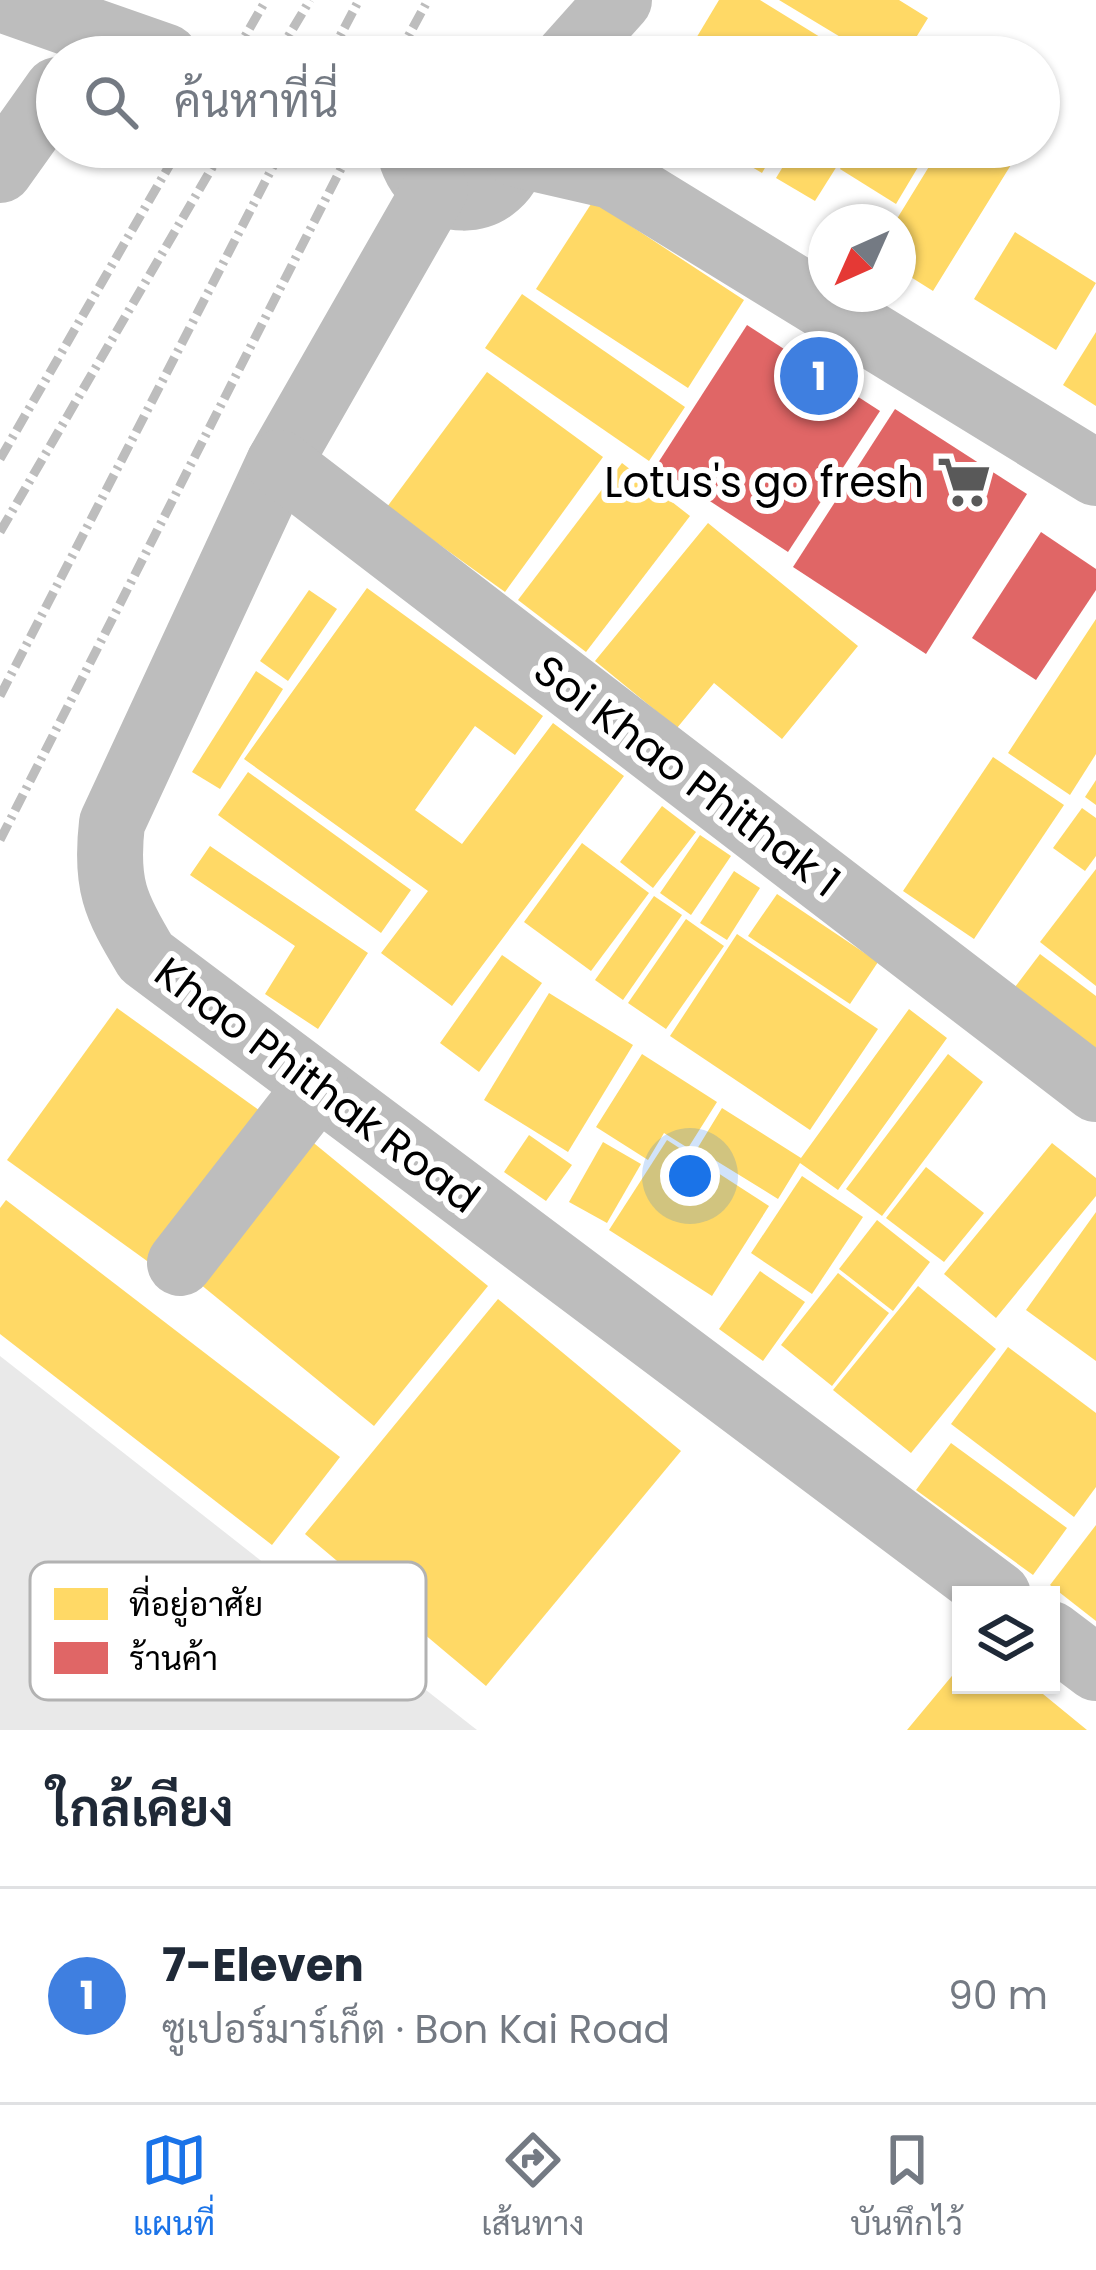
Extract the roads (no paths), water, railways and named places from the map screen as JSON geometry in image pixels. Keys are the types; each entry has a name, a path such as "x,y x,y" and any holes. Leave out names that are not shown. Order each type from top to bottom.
{"street":[{"path":"4,0 99,31"},
{"path":"587,36 619,0"},
{"path":"0,170 36,119"},
{"path":"422,168 463,198 478,196 502,180 508,168"},
{"name":"Khao Phithak Road","path":"422,168 112,823 108,856 116,906 146,957 986,1586"},
{"path":"581,168 612,176 1096,473"},
{"name":"Soi Khao Phithak 1","path":"279,463 1096,1089"},
{"path":"180,1263 316,1088"},
{"path":"1060,1641 1096,1668"}],"railway":[{"path":"245,36 266,0"},
{"path":"289,36 310,0"},
{"path":"340,36 359,0"},
{"path":"408,36 428,0"},
{"path":"0,459 168,168"},
{"path":"0,532 212,168"},
{"path":"0,696 272,168"},
{"path":"0,840 341,168"}],"place":[{"name":"7-Eleven","path":"819,376"},
{"name":"Lotus's go fresh","path":"964,482"}]}
